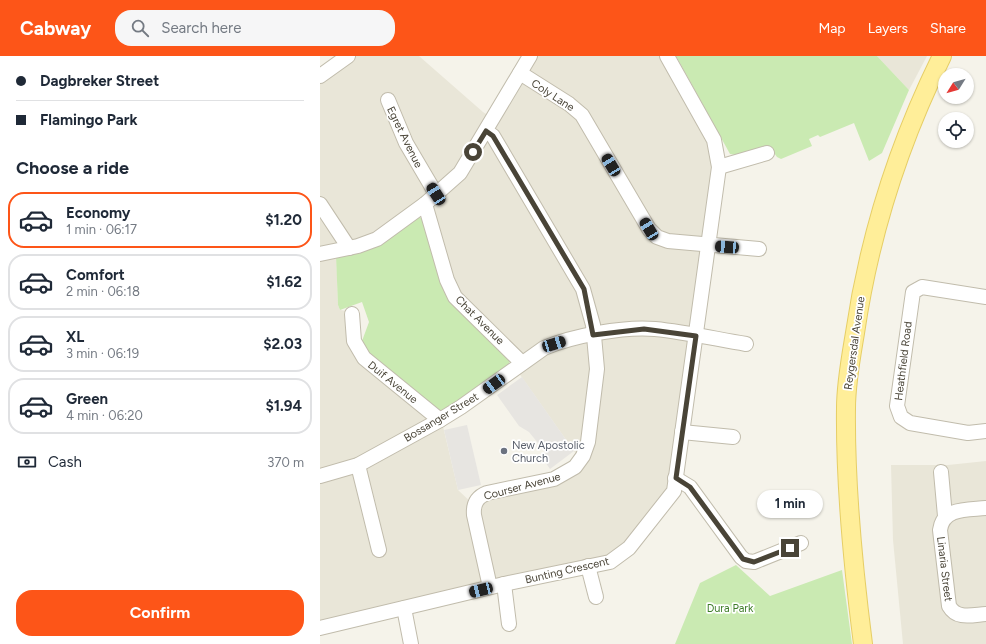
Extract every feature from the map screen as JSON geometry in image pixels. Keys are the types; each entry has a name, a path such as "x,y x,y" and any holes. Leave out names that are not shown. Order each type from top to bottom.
{"main road":[{"name":"Reygersdal Avenue","path":"863,644 852,543 847,454 846,407 853,346 868,264 885,200 907,137 942,56"}],"street":[{"path":"320,76 348,56"},
{"path":"320,254 349,248 377,239 425,204 460,173 530,56"},
{"name":"Bunting Crescent","path":"320,628 497,586 610,562 629,548 674,490 719,167 714,140 667,56"},
{"name":"Coly Lane","path":"520,73 569,104 582,115 653,234 668,241 759,249"},
{"name":"Egret Avenue","path":"388,100 413,156 436,194"},
{"name":"Courser Avenue","path":"486,131 493,136 584,289 593,335 596,376 588,442 580,462 562,476 554,480 487,493 479,497 474,505 474,515 497,586"},
{"path":"719,167 767,153"},
{"path":"320,204 349,248"},
{"name":"Chat Avenue","path":"425,204 447,280 455,297 522,363"},
{"name":"Heathfield Road","path":"986,297 922,287 913,292 897,406 901,417 910,423 968,433 986,431"},
{"name":"Duif Avenue","path":"352,314 354,341 364,358 440,420"},
{"name":"Bossanger Street","path":"320,476 358,465 440,420 461,407 544,348 554,344 593,335 644,329 746,344"},
{"path":"682,432 733,437"},
{"path":"358,465 379,550"},
{"name":"Linaria Street","path":"941,472 945,516 940,530 949,606 953,612 960,616 986,614"},
{"path":"676,478 690,487 741,557 746,561 754,562 801,543"},
{"path":"945,516 953,512 986,508"},
{"path":"588,566 596,597"},
{"path":"497,586 509,624"},
{"path":"404,608 411,644"}],"shaded area":[{"path":"349,56 419,56 483,112 494,119 531,56 667,56 715,146 673,490 623,554 320,627 320,77","holes":["427,204 463,306 524,363 516,369 581,461 553,480 476,501 474,505 458,490 441,418 355,341 353,312 340,310 338,305 336,251 387,234"]},
{"path":"877,56 927,56 909,90"},
{"path":"522,377 574,451 550,469 541,456 546,453 529,432 519,426 497,395"},
{"path":"467,425 481,485 458,490 444,430"},
{"path":"986,461 986,644 903,644 893,540 891,465 948,465"}],"green space":[{"path":"676,56 877,56 909,90 882,153 869,161 854,123 820,137 818,135 809,139 812,146 781,159 777,157 772,150 759,148 736,155 730,154"},
{"path":"419,217 424,219 443,286 510,361 507,367 441,413 368,356 362,341 369,322 362,302 340,310 338,305 336,256"},
{"name":"Dura Park","path":"736,565 770,596 842,570 852,644 675,644 700,583"}],"place":[{"name":"New Apostolic Church","path":"504,451"}],"route":[{"path":"473,152 486,131 493,136 584,289 593,325 593,335 634,329 655,329 696,336 676,478 690,487 741,557 746,561 754,562 790,548"}]}
